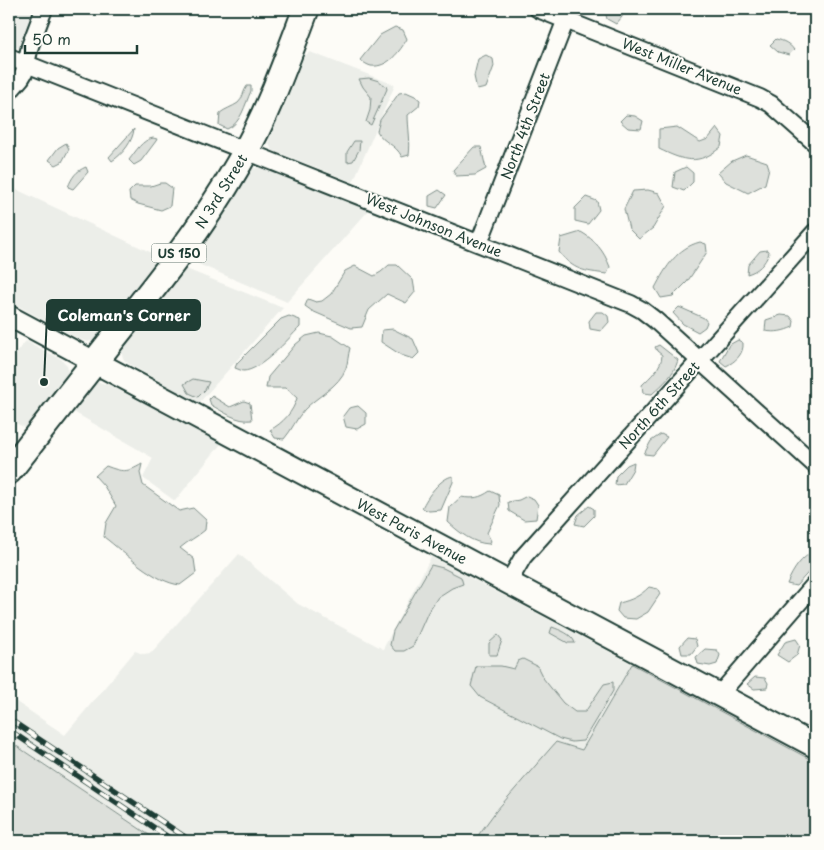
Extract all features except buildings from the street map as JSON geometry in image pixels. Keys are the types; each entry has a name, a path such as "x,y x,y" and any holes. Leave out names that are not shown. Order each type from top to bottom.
{"main road":[{"name":"N 3rd Street","path":"9,471 153,289 199,227 246,151 269,103 306,9"},
{"name":"West Paris Avenue","path":"95,362 815,746"}],"street":[{"path":"9,92 21,78 30,46 44,9"},
{"name":"West Miller Avenue","path":"538,9 568,14 760,98 776,108 815,143"},
{"name":"North 4th Street","path":"479,243 568,14"},
{"name":"West Johnson Avenue","path":"9,57 479,243 642,310 815,465"},
{"name":"North 6th Street","path":"508,583 523,557 815,232"},
{"name":"West Paris Avenue","path":"9,316 95,362"},
{"path":"719,695 815,584"}],"shaded area":[{"path":"9,9 33,9 18,48 9,46"},
{"path":"609,9 623,12 622,17 616,24 607,19 605,11"},
{"path":"395,27 403,30 407,39 393,58 377,66 370,66 360,60 380,35"},
{"path":"776,39 786,43 794,50 789,55 778,52 770,45"},
{"path":"310,52 395,85 353,182 272,150 269,144 269,136 285,105 304,56"},
{"path":"486,55 493,59 494,66 486,88 477,90 474,76 478,59"},
{"path":"369,78 379,81 387,89 371,125 366,122 370,110 371,97 359,79"},
{"path":"247,86 251,86 251,91 236,123 227,129 219,125 220,113 238,103"},
{"path":"406,92 420,100 419,106 408,115 409,155 402,157 377,131 380,120 399,93"},
{"path":"626,115 635,116 643,121 641,129 628,128 620,121"},
{"path":"677,127 700,142 708,139 717,128 723,136 721,147 705,157 691,160 659,149 659,129"},
{"path":"134,129 127,147 112,161 109,157"},
{"path":"153,138 157,139 156,141 141,161 134,165 129,160 142,143"},
{"path":"354,141 360,141 359,150 353,161 347,162 347,152"},
{"path":"66,143 69,149 62,162 56,165 49,160 58,148"},
{"path":"474,147 481,147 486,169 475,175 456,176 453,170"},
{"path":"746,155 767,162 769,168 765,184 748,193 726,182 718,173 732,161"},
{"path":"86,167 88,172 73,189 68,187 75,175"},
{"path":"261,167 369,210 287,302 196,263 193,260 247,174 252,169"},
{"path":"686,167 693,173 693,182 684,191 673,187 675,172"},
{"path":"165,183 172,188 170,206 161,210 130,200 129,192 135,186 151,186"},
{"path":"9,186 150,252 156,257 156,261 94,340 88,342 79,339 9,301"},
{"path":"439,190 446,195 437,208 429,206 429,196"},
{"path":"648,190 659,193 666,206 653,228 639,239 629,229 624,209 633,191"},
{"path":"586,197 597,201 599,210 588,224 575,221 575,208"},
{"path":"581,232 595,242 602,251 610,267 607,274 575,267 559,252 561,238"},
{"path":"700,242 706,244 707,252 687,282 673,296 661,298 655,288 663,273 673,259 685,249"},
{"path":"767,250 769,253 763,264 755,271 747,274 748,265 760,251"},
{"path":"389,265 397,265 413,280 415,292 406,303 387,294 369,310 362,327 351,328 305,306 308,299 316,302 322,301 331,294 345,271 355,266 374,276"},
{"path":"186,269 283,308 199,403 129,364 124,360 121,352 183,270"},
{"path":"679,307 704,318 707,322 705,327 698,332 683,324 673,313"},
{"path":"596,312 603,312 608,316 609,322 601,331 590,329 589,321"},
{"path":"781,315 790,316 794,321 793,327 773,332 765,331 766,320"},
{"path":"289,316 300,320 300,327 281,346 266,360 250,370 243,371 235,368 237,363 281,319"},
{"path":"393,329 413,339 419,353 413,359 401,355 381,342 382,330"},
{"path":"319,333 332,336 350,348 346,368 343,375 333,386 304,410 284,439 275,438 270,430 287,417 297,398 286,388 266,388 268,377 295,345 306,336"},
{"path":"738,340 743,343 742,351 736,360 726,366 720,361 729,345"},
{"path":"26,341 61,359 67,365 68,371 26,428 9,420 9,361"},
{"path":"659,345 678,360 671,375 660,387 652,394 643,393 642,385 660,364 662,355 655,347"},
{"path":"193,379 209,382 205,390 198,397 189,393 184,384"},
{"path":"99,382 109,385 221,444 175,501 143,478 153,458 72,411 92,386"},
{"path":"212,396 230,407 244,401 250,403 252,420 236,418 211,405 209,399"},
{"path":"358,406 366,413 366,424 357,429 346,427 343,416 349,408"},
{"path":"661,434 667,437 653,455 644,454 651,441"},
{"path":"634,462 633,469 624,484 615,485 616,476 627,465"},
{"path":"142,464 140,473 143,485 179,511 193,508 206,520 205,530 180,548 194,559 196,573 180,585 170,583 150,573 104,537 106,523 116,506 104,486 95,476 106,466 124,471"},
{"path":"453,476 453,482 441,510 429,511 422,508 439,484 448,477"},
{"path":"490,491 499,495 500,505 487,533 491,541 489,544 472,540 448,522 450,507 461,497 476,497"},
{"path":"527,496 534,499 538,505 536,519 524,520 509,511 508,502"},
{"path":"589,506 594,509 594,516 584,526 575,524 578,515"},
{"path":"815,551 815,565 796,586 787,584 798,564"},
{"path":"239,554 298,604 383,649 431,557 632,664 582,750 556,743 496,811 474,841 158,841 9,741 9,697 65,735 135,651 143,654 151,653"},
{"path":"431,565 443,568 461,577 463,584 452,588 438,597 428,612 413,646 404,651 395,651 390,645 393,631"},
{"path":"649,587 658,589 660,594 648,612 636,619 623,618 617,611 619,603 636,597"},
{"path":"552,627 569,635 575,643 568,643 550,633"},
{"path":"498,635 502,640 497,655 489,655 489,643"},
{"path":"687,638 695,639 697,646 691,654 682,654 680,646"},
{"path":"796,639 800,645 797,655 788,662 777,655 785,642"},
{"path":"705,649 717,650 720,655 717,664 710,666 698,664 696,657"},
{"path":"523,659 537,666 543,678 563,703 575,712 585,712 604,684 613,682 613,691 583,741 572,742 560,739 480,697 471,686 476,666 501,666 514,669 518,661"},
{"path":"632,664 815,762 815,841 474,841 496,811 556,742 582,750"},
{"path":"755,677 765,678 768,683 767,688 754,689 747,684"},
{"path":"9,741 158,841 9,841"}],"railway":[{"path":"9,719 191,841"},
{"path":"9,730 174,841"}],"place":[{"name":"Coleman's Corner","path":"44,382"}]}
